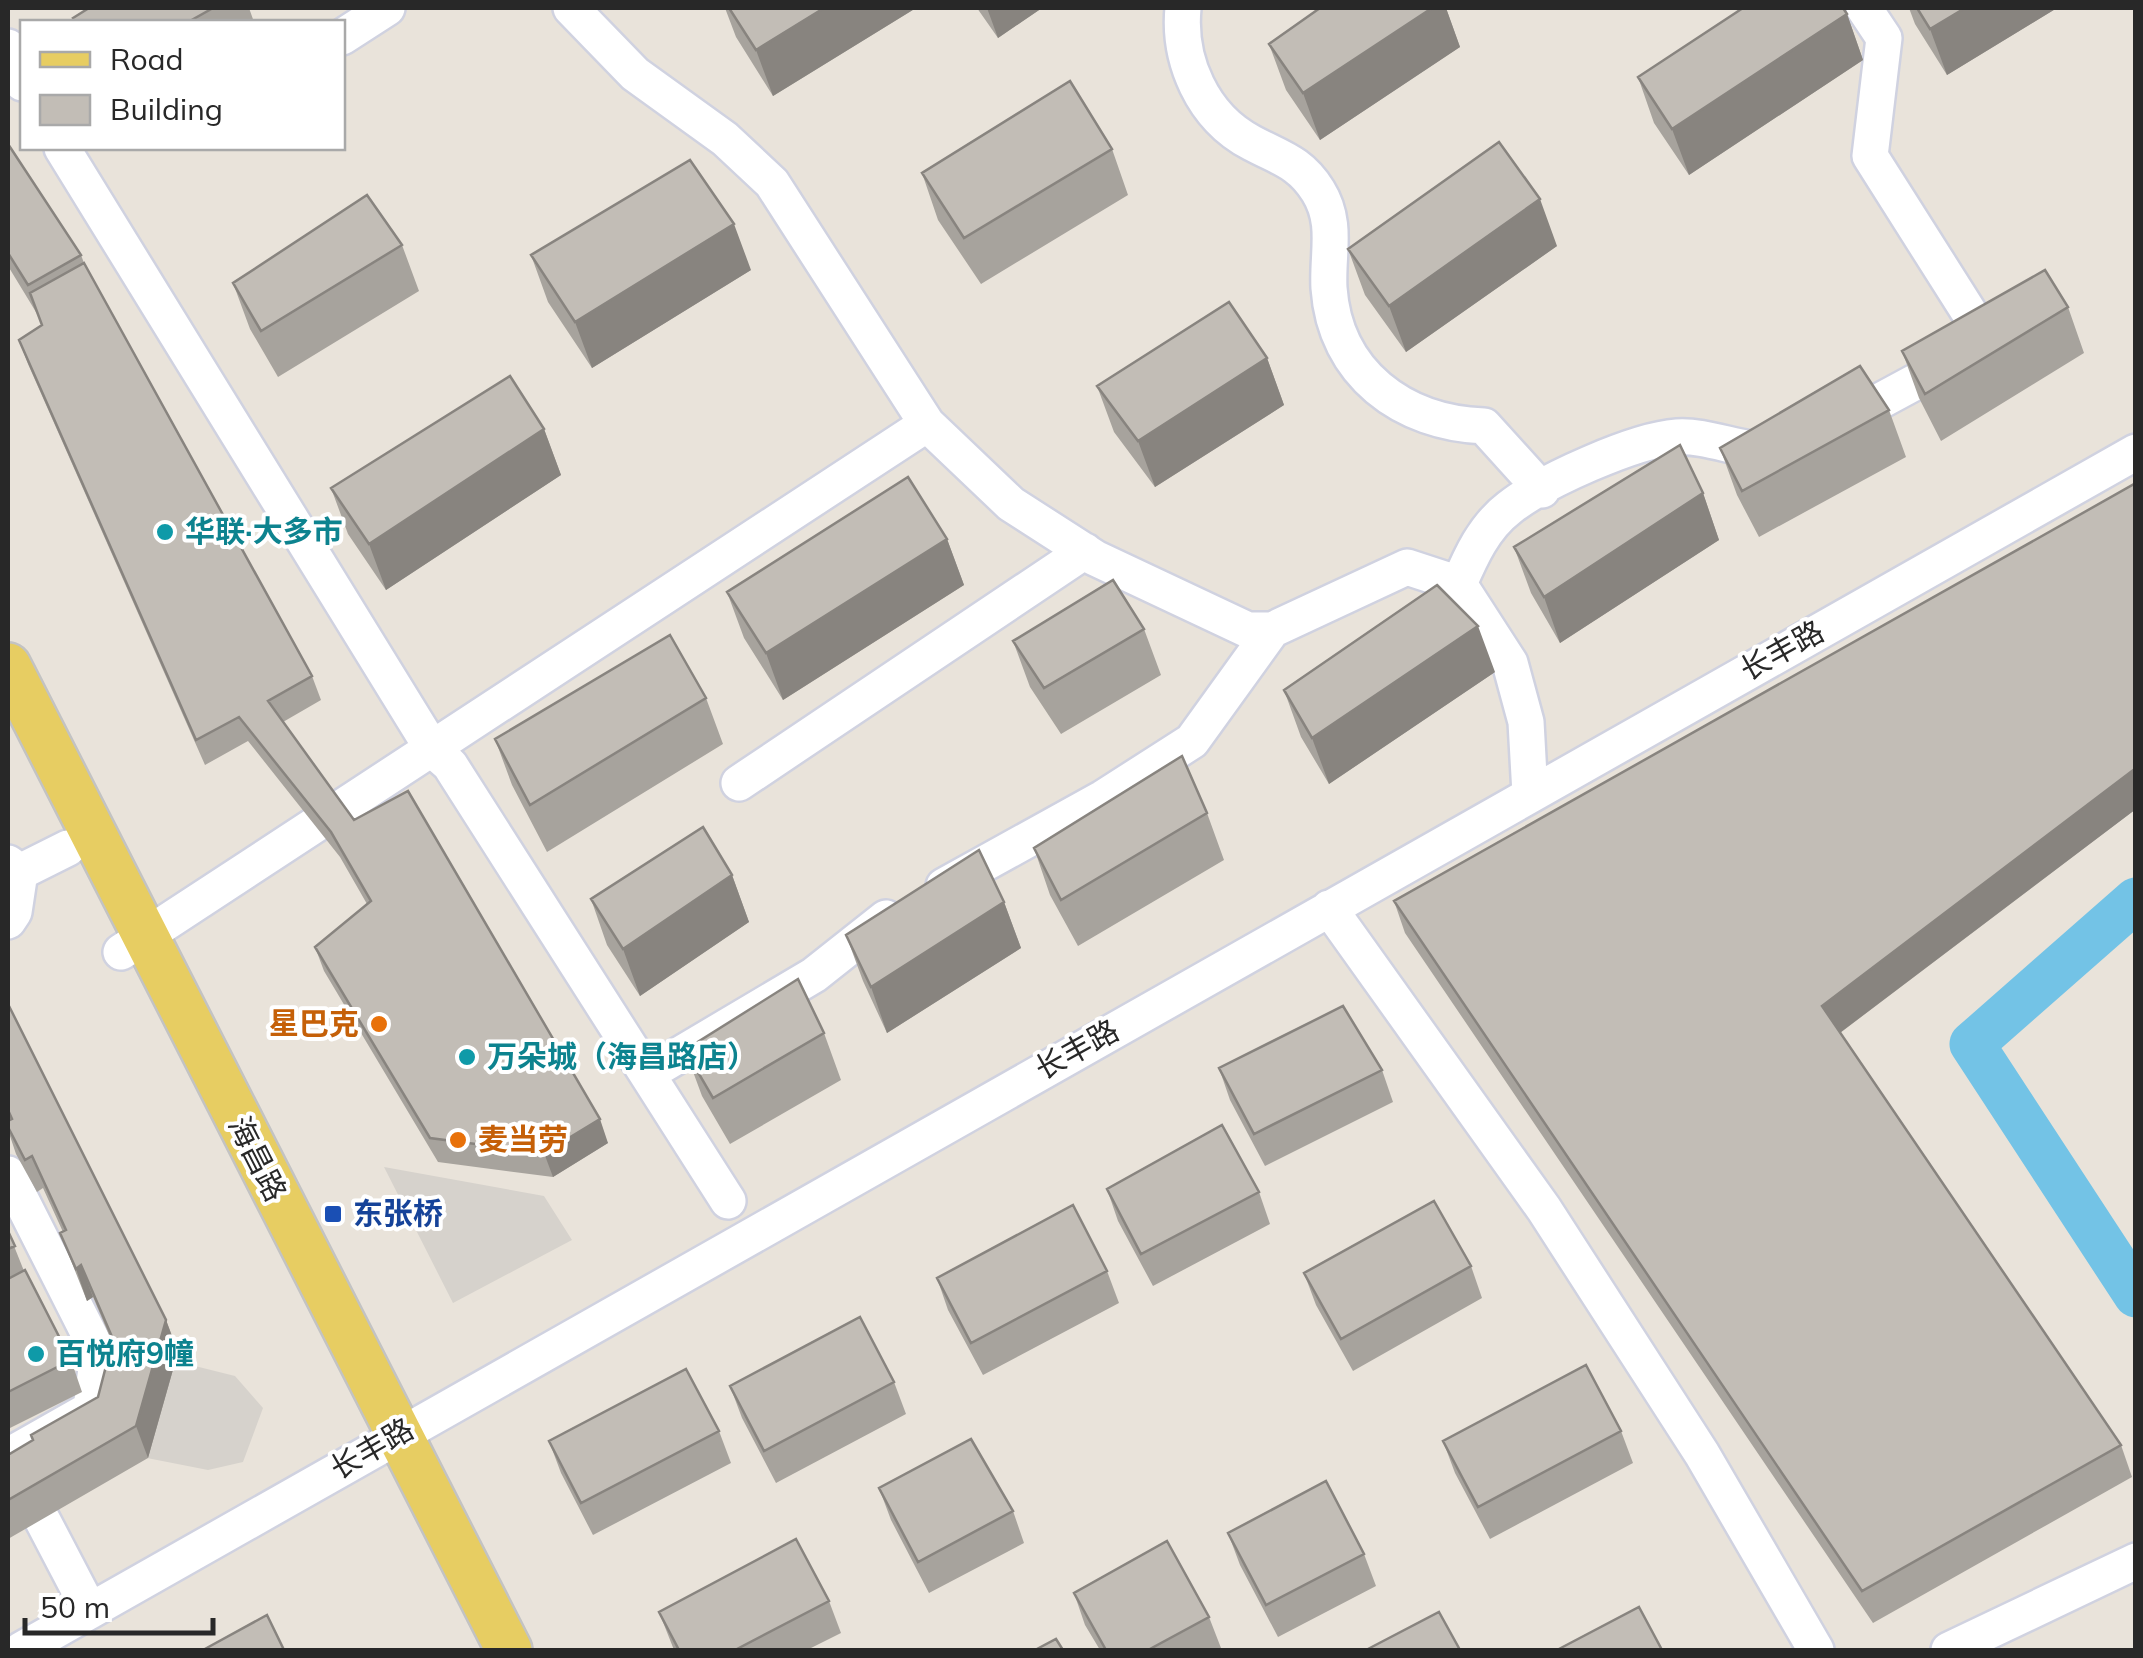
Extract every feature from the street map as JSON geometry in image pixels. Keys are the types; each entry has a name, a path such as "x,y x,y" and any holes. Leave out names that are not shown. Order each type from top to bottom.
{"main road":[{"name":"海昌路","path":"8,666 133,944 388,1440 509,1650"},
{"name":"海昌路","path":"8,731 68,848 133,944"},
{"name":"海昌路","path":"388,1440 479,1650"}],"street":[{"path":"345,34 387,8"},
{"path":"571,8 635,74 725,140 772,183 927,424 1011,504 1085,552 1248,630 1272,630 1407,567 1459,584 1510,663 1526,722 1530,794"},
{"path":"1184,8 1183,58 1223,122 1250,142 1304,168 1322,196 1332,228 1329,282 1342,343 1382,395 1454,425 1484,426 1542,490"},
{"path":"1459,584 1486,531 1509,508 1542,490 1649,440 1683,436 1740,450 1778,452 1885,402 1958,359 1984,336 1870,156 1884,38 1864,8"},
{"path":"63,150 432,750 450,765 728,1201"},
{"path":"133,944 927,424"},
{"name":"长丰路","path":"21,1650 2136,452"},
{"path":"739,784 1085,552"},
{"path":"648,1074 814,975 880,922 1103,798 1192,741 1272,630"},
{"path":"8,921 14,912 14,868 68,848"},
{"path":"1329,908 1544,1209 1702,1454 1816,1650"},
{"path":"8,1174 98,1352 91,1409 8,1456 90,1611"},
{"path":"1950,1650 2136,1561"}],"shaded area":[{"path":"384,1167 544,1196 572,1240 453,1303"},
{"path":"175,1361 235,1376 263,1408 243,1462 208,1470 147,1458"}],"building":[{"path":"89,8 213,8 192,20 73,18"},
{"path":"729,8 824,8 756,50"},
{"path":"1320,8 1432,8 1303,93 1269,44"},
{"path":"1743,8 1843,8 1847,14 1672,129 1638,77"},
{"path":"1917,8 1965,8 1930,29"},
{"path":"1070,81 1112,149 964,238 922,173"},
{"path":"1499,142 1540,199 1389,306 1348,249"},
{"path":"8,144 81,255 28,285 8,253"},
{"path":"690,160 734,224 575,322 531,255"},
{"path":"367,195 402,245 261,331 233,283"},
{"path":"84,263 312,676 268,701 354,820 408,791 600,1119 544,1153 430,1138 315,947 371,901 331,832 239,717 196,740 19,340 42,325 30,293"},
{"path":"2045,270 2068,307 1925,394 1902,351"},
{"path":"1229,302 1267,358 1138,441 1097,386"},
{"path":"1860,366 1889,410 1742,491 1720,448"},
{"path":"510,376 544,429 369,544 331,488"},
{"path":"1680,445 1703,493 1544,597 1514,547"},
{"path":"908,477 947,539 766,653 727,592"},
{"path":"2136,483 2136,768 1822,1006 2121,1445 1862,1591 1394,901"},
{"path":"1113,580 1144,629 1044,688 1013,641"},
{"path":"1437,585 1478,626 1312,738 1284,690"},
{"path":"670,635 706,698 530,805 495,739"},
{"path":"1182,756 1207,813 1061,900 1034,848"},
{"path":"703,827 732,875 623,949 591,899"},
{"path":"979,850 1004,902 871,987 846,935"},
{"path":"798,979 824,1033 713,1098 685,1050"},
{"path":"8,1004 166,1320 136,1426 8,1500 8,1455 33,1440 31,1435 98,1397 113,1339 81,1265 76,1269 60,1233 66,1230 32,1156 25,1160 8,1127 12,1119 8,1110"},
{"path":"1343,1006 1382,1070 1254,1134 1219,1068"},
{"path":"1222,1125 1259,1192 1141,1254 1107,1189"},
{"path":"1434,1201 1471,1266 1341,1339 1304,1273"},
{"path":"1073,1205 1107,1271 971,1343 937,1278"},
{"path":"8,1231 15,1246 8,1249"},
{"path":"25,1270 71,1360 8,1392 8,1279"},
{"path":"860,1317 894,1382 764,1451 730,1386"},
{"path":"1586,1365 1621,1431 1478,1507 1443,1441"},
{"path":"686,1369 719,1431 581,1503 549,1441"},
{"path":"971,1439 1013,1511 918,1562 879,1488"},
{"path":"1326,1481 1364,1554 1266,1605 1228,1533"},
{"path":"796,1539 829,1601 735,1650 679,1650 659,1612"},
{"path":"1167,1541 1209,1617 1148,1650 1106,1650 1074,1593"},
{"path":"1639,1607 1662,1650 1557,1650"},
{"path":"1439,1612 1460,1650 1366,1650"},
{"path":"267,1615 284,1650 203,1650"},
{"path":"1056,1639 1063,1650 1035,1650"}],"waterway":[{"path":"2136,900 1972,1044 2136,1295"}],"place":[{"name":"华联·大多市","path":"165,532"},
{"name":"星巴克","path":"379,1024"},
{"name":"万朵城（海昌路店）","path":"467,1057"},
{"name":"麦当劳","path":"458,1140"},
{"name":"东张桥","path":"333,1214"},
{"name":"百悦府9幢","path":"36,1354"}]}
